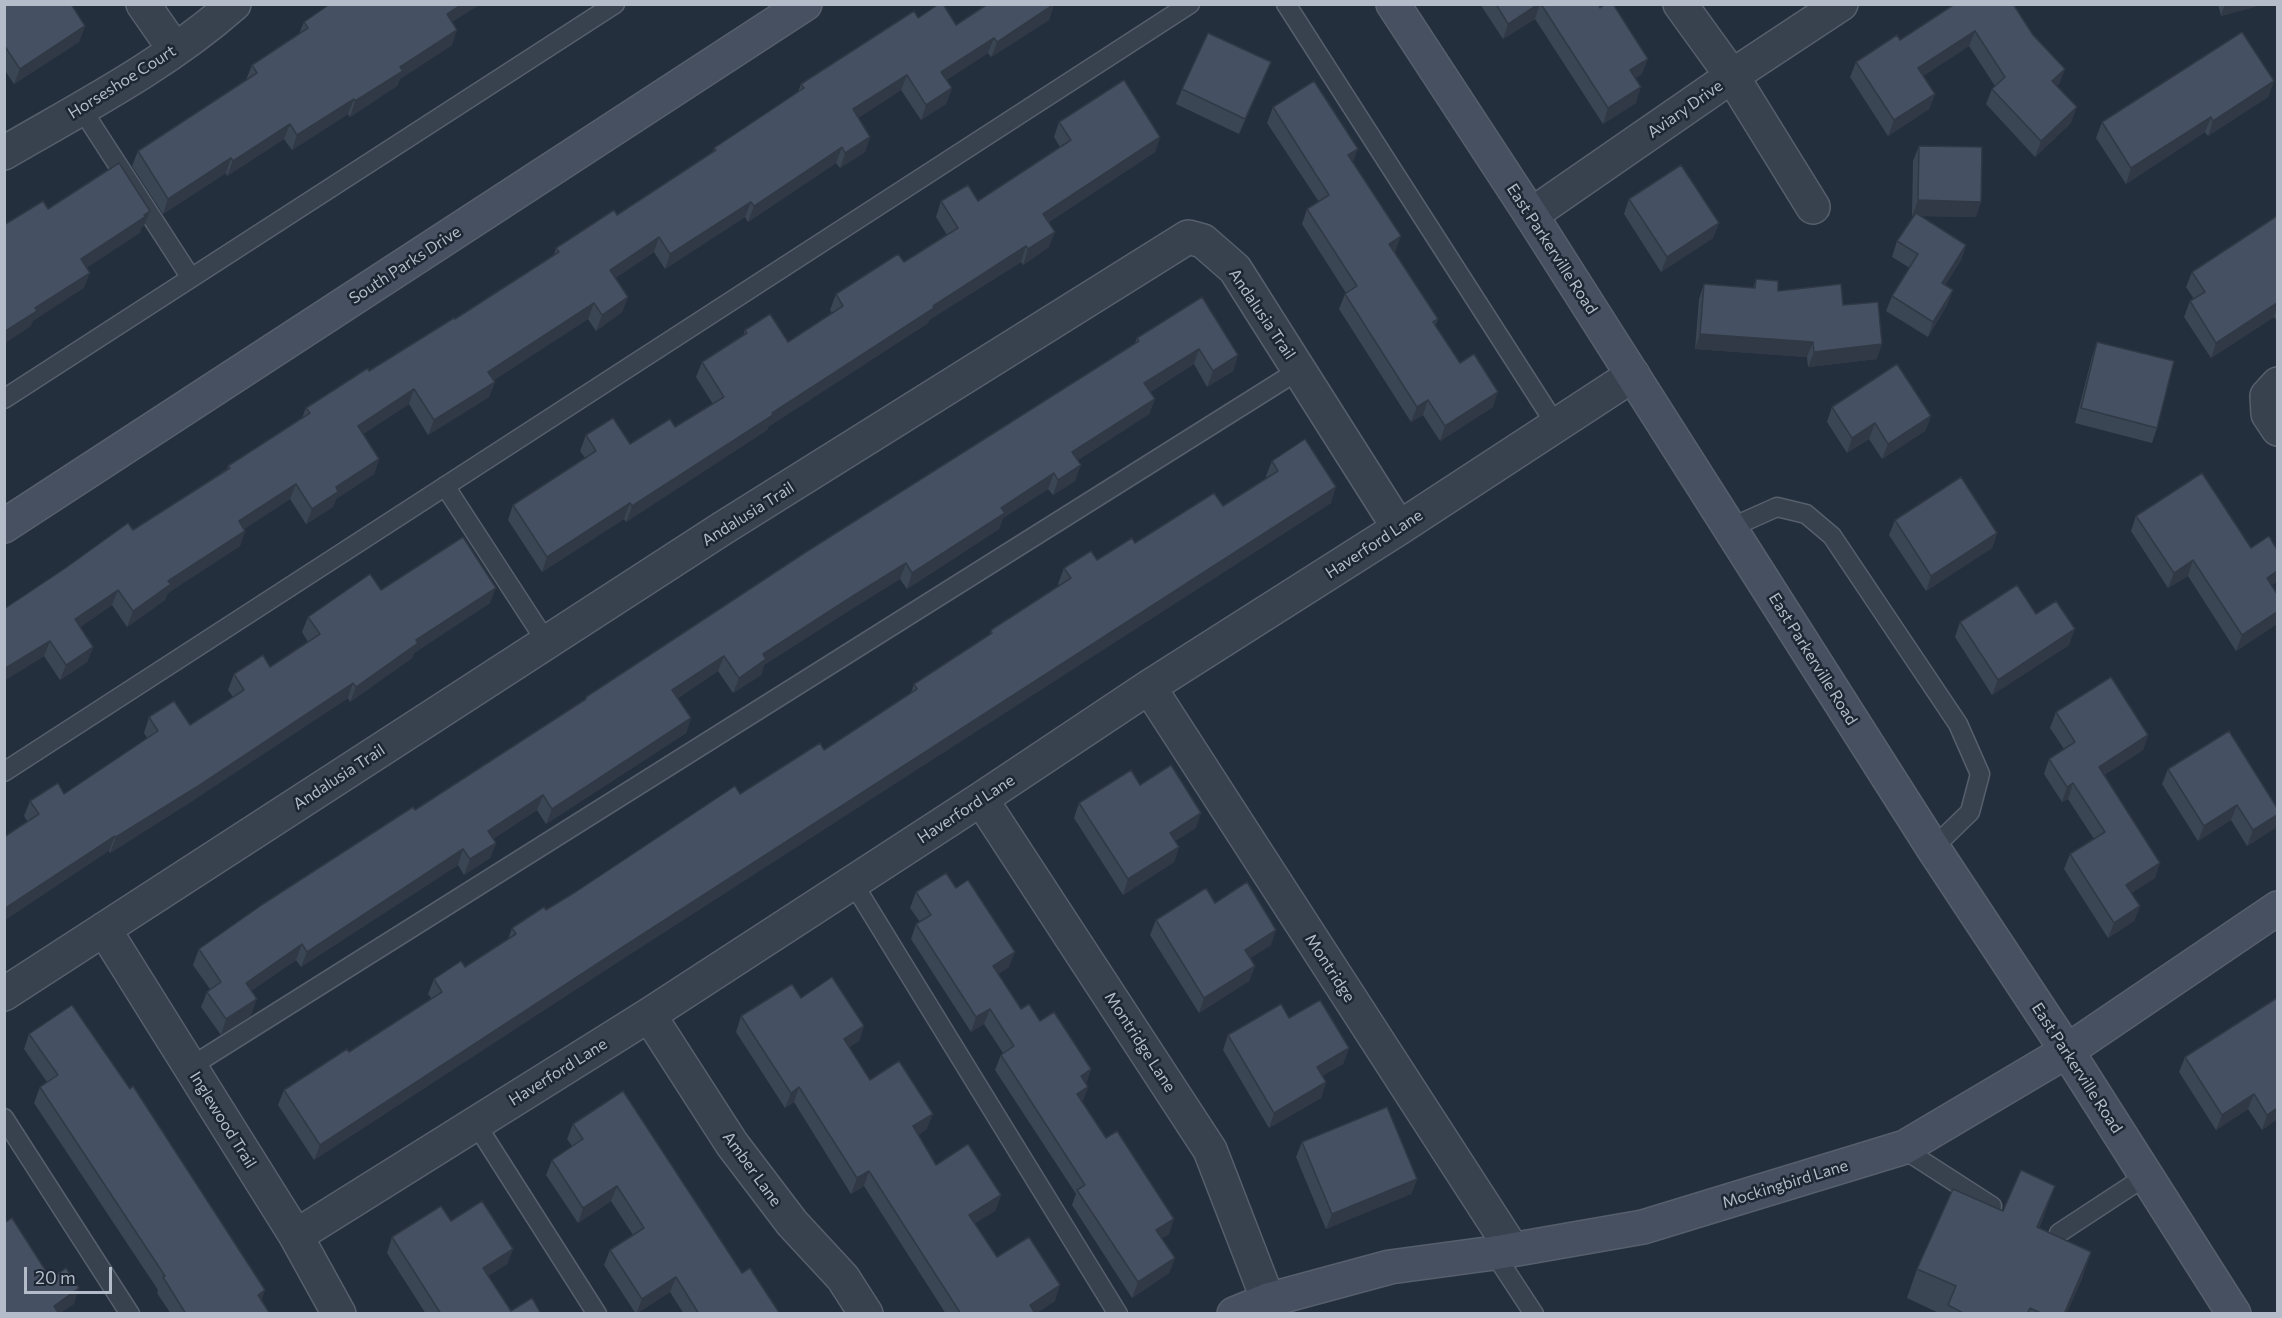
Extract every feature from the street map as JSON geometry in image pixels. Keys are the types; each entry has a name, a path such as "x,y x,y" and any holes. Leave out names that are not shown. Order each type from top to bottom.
{"street":[{"path":"142,4 175,50"},
{"name":"Horseshoe Court","path":"5,152 132,79 207,28 234,4"},
{"name":"South Parks Drive","path":"4,526 805,4"},
{"name":"East Parkerville Road","path":"1393,4 1531,215 1933,848 2067,1052 2234,1314"},
{"path":"1680,4 1732,76 1813,207"},
{"name":"Aviary Drive","path":"1531,215 1732,76 1841,4"},
{"name":"Andalusia Trail","path":"4,994 723,528 1188,237 1203,241 1235,270 1399,528"},
{"name":"Haverford Lane","path":"296,1236 649,1015 981,800 1149,687 1399,528 1633,375"},
{"path":"2277,384 2267,396 2268,414 2277,429"},
{"name":"Montridge","path":"1149,687 1503,1251"},
{"name":"Montridge Lane","path":"981,800 1210,1150 1268,1300"},
{"name":"Mockingbird Lane","path":"1234,1314 1268,1300 1390,1267 1503,1251 1643,1227 1902,1148 2067,1052 2277,908"},
{"name":"Inglewood Trail","path":"104,929 296,1236 339,1314"},
{"name":"Amber Lane","path":"649,1015 732,1144 792,1223 843,1278 866,1314"}],"lane":[{"path":"4,399 615,4"},
{"path":"4,772 1190,4"},
{"path":"1286,4 1556,425"},
{"path":"81,108 191,278"},
{"path":"190,1067 1299,370"},
{"path":"446,486 547,643"},
{"path":"1730,528 1777,507 1806,514 1832,536 1958,724 1980,774 1970,813 1933,848"},
{"path":"853,882 1118,1314"},
{"path":"4,1118 130,1314"},
{"path":"476,1124 597,1314"},
{"path":"1902,1148 1992,1206"},
{"path":"2059,1233 2146,1176"},
{"path":"1503,1251 1534,1314"}],"building":[{"path":"4,4 71,4 85,26 20,69 4,45"},
{"path":"330,4 462,4 447,14 457,30 400,67 403,71 297,135 290,124 233,161 231,158 168,199 138,151 257,73 252,65 308,28 304,22"},
{"path":"939,4 943,4 956,25 988,4 1054,4 997,42 994,38 941,72 952,88 926,105 907,75 853,109 870,137 845,153 842,147 754,206 751,202 670,254 659,237 610,270 628,297 602,315 594,303 488,372 495,382 434,420 414,389 358,426 379,459 336,487 338,492 312,509 296,484 239,521 245,531 168,581 171,584 133,611 118,590 75,619 93,647 66,665 50,641 4,669 4,609 128,523 133,530 230,468 228,466 310,413 306,408 368,368 369,371 455,319 559,252 556,248 614,210 617,215 716,150 714,148 804,88 801,84 914,11 918,18"},
{"path":"1496,4 1538,4 1508,24"},
{"path":"1541,4 1598,4 1600,8 1606,4 1613,4 1648,59 1630,70 1641,87 1608,108"},
{"path":"1955,4 2013,4 2033,35 2065,69 2052,81 2077,107 2041,141 1992,89 2005,77 1975,31 1918,68 1935,94 1894,120 1856,62 1897,35 1900,40"},
{"path":"2242,32 2274,81 2213,121 2211,117 2131,168 2102,122"},
{"path":"1208,33 1271,62 1245,119 1182,89"},
{"path":"1124,80 1160,137 1043,214 1055,232 1028,249 1026,246 772,413 773,415 632,506 630,503 547,557 513,505 596,451 586,435 613,418 630,444 670,419 675,427 724,397 702,362 747,333 745,330 770,314 788,342 843,306 836,294 898,254 904,262 958,228 941,201 968,185 978,201 1071,140 1059,122"},
{"path":"1314,81 1358,149 1348,155 1401,236 1389,244 1438,319 1433,322 1460,363 1474,354 1498,392 1445,426 1428,400 1417,407 1345,294 1357,286 1307,209 1329,195 1273,107"},
{"path":"1919,146 1982,147 1981,202 1918,200"},
{"path":"119,163 150,211 144,215 145,217 81,259 90,273 35,308 37,311 4,332 4,225 43,201 48,209"},
{"path":"1681,165 1719,223 1667,257 1629,199"},
{"path":"1916,213 1966,245 1942,283 1953,290 1933,322 1892,296 1918,254 1897,241"},
{"path":"2277,216 2277,303 2216,343 2190,301 2205,292 2192,272"},
{"path":"1756,279 1778,281 1778,291 1841,284 1843,305 1878,302 1882,344 1814,352 1813,342 1700,334 1704,284 1755,288"},
{"path":"1202,297 1238,355 1213,371 1199,349 1144,383 1155,399 1072,452 1081,465 1058,480 1054,473 1001,508 1005,513 912,573 906,563 856,594 763,654 766,659 739,678 724,656 672,690 691,718 552,809 543,795 488,831 496,843 470,859 463,849 307,952 302,944 246,983 257,999 226,1019 207,992 221,982 199,949 263,904 413,807 415,810 806,552 1139,341 1137,338"},
{"path":"2097,342 2174,361 2157,428 2081,408"},
{"path":"1897,364 1931,416 1888,444 1875,423 1852,438 1832,407"},
{"path":"1305,439 1336,487 320,1145 284,1090 347,1049 349,1052 442,992 434,979 461,961 465,967 516,934 512,928 544,907 546,910 577,891 735,786 740,794 820,743 824,750 917,689 914,684 1071,578 1064,568 1091,551 1097,560 1132,538 1135,543 1214,493 1223,506 1278,471 1272,461"},
{"path":"2202,473 2251,548 2269,536 2277,550 2277,571 2267,578 2277,594 2277,612 2242,635 2193,560 2174,573 2136,516"},
{"path":"1961,477 1997,533 1931,576 1895,520"},
{"path":"463,537 496,588 416,640 418,643 356,687 353,683 195,788 115,836 4,909 4,837 39,814 30,801 58,783 64,794 158,731 149,717 174,701 190,725 244,690 234,674 263,655 270,667 320,634 308,617 370,574 381,590"},
{"path":"2017,585 2036,614 2056,601 2075,629 1998,680 1960,622"},
{"path":"2111,677 2148,735 2099,767 2160,863 2126,885 2140,906 2114,923 2070,854 2105,832 2073,783 2067,787 2049,759 2075,742 2056,712"},
{"path":"2229,731 2277,808 2277,815 2253,830 2237,805 2204,826 2168,769"},
{"path":"1171,765 1201,813 1170,833 1179,847 1128,879 1079,803 1131,770 1140,785"},
{"path":"946,873 956,888 968,880 1015,952 993,966 1021,1009 1029,1004 1040,1021 1054,1012 1091,1069 1081,1076 1088,1087 1077,1094 1106,1138 1117,1131 1174,1219 1156,1230 1175,1258 1138,1282 1077,1190 1085,1185 1001,1055 1014,1046 990,1009 976,1017 916,924 931,915 916,892"},
{"path":"1247,882 1276,930 1245,950 1255,966 1204,998 1156,920 1206,888 1215,903"},
{"path":"832,977 864,1026 844,1039 870,1080 899,1061 933,1114 913,1126 936,1165 968,1144 1001,1195 969,1215 997,1257 1029,1237 1060,1285 1030,1305 1035,1314 961,1314 869,1171 857,1178 799,1087 791,1093 741,1016 792,984 801,998"},
{"path":"2277,998 2277,1108 2267,1115 2254,1094 2222,1115 2185,1057"},
{"path":"1320,1000 1349,1048 1317,1067 1326,1082 1274,1113 1228,1035 1281,1004 1289,1018"},
{"path":"72,1005 130,1089 133,1086 265,1290 258,1295 270,1314 186,1314 163,1277 165,1276 40,1087 58,1075 29,1034"},
{"path":"623,1091 742,1273 750,1268 780,1314 699,1314 676,1277 642,1299 610,1250 644,1228 617,1186 583,1208 552,1160 583,1139 573,1124"},
{"path":"1387,1107 1417,1179 1332,1214 1302,1142"},
{"path":"2021,1170 2055,1186 2037,1227 2091,1252 2064,1314 2043,1314 2030,1308 2027,1314 1965,1314 1948,1305 1956,1286 1917,1269 1953,1189 2003,1211"},
{"path":"482,1201 513,1249 483,1268 511,1311 532,1298 541,1314 441,1314 392,1237 441,1206 451,1221"},
{"path":"12,1218 51,1279 66,1268 79,1288 54,1306 59,1314 4,1314 4,1223"}]}
